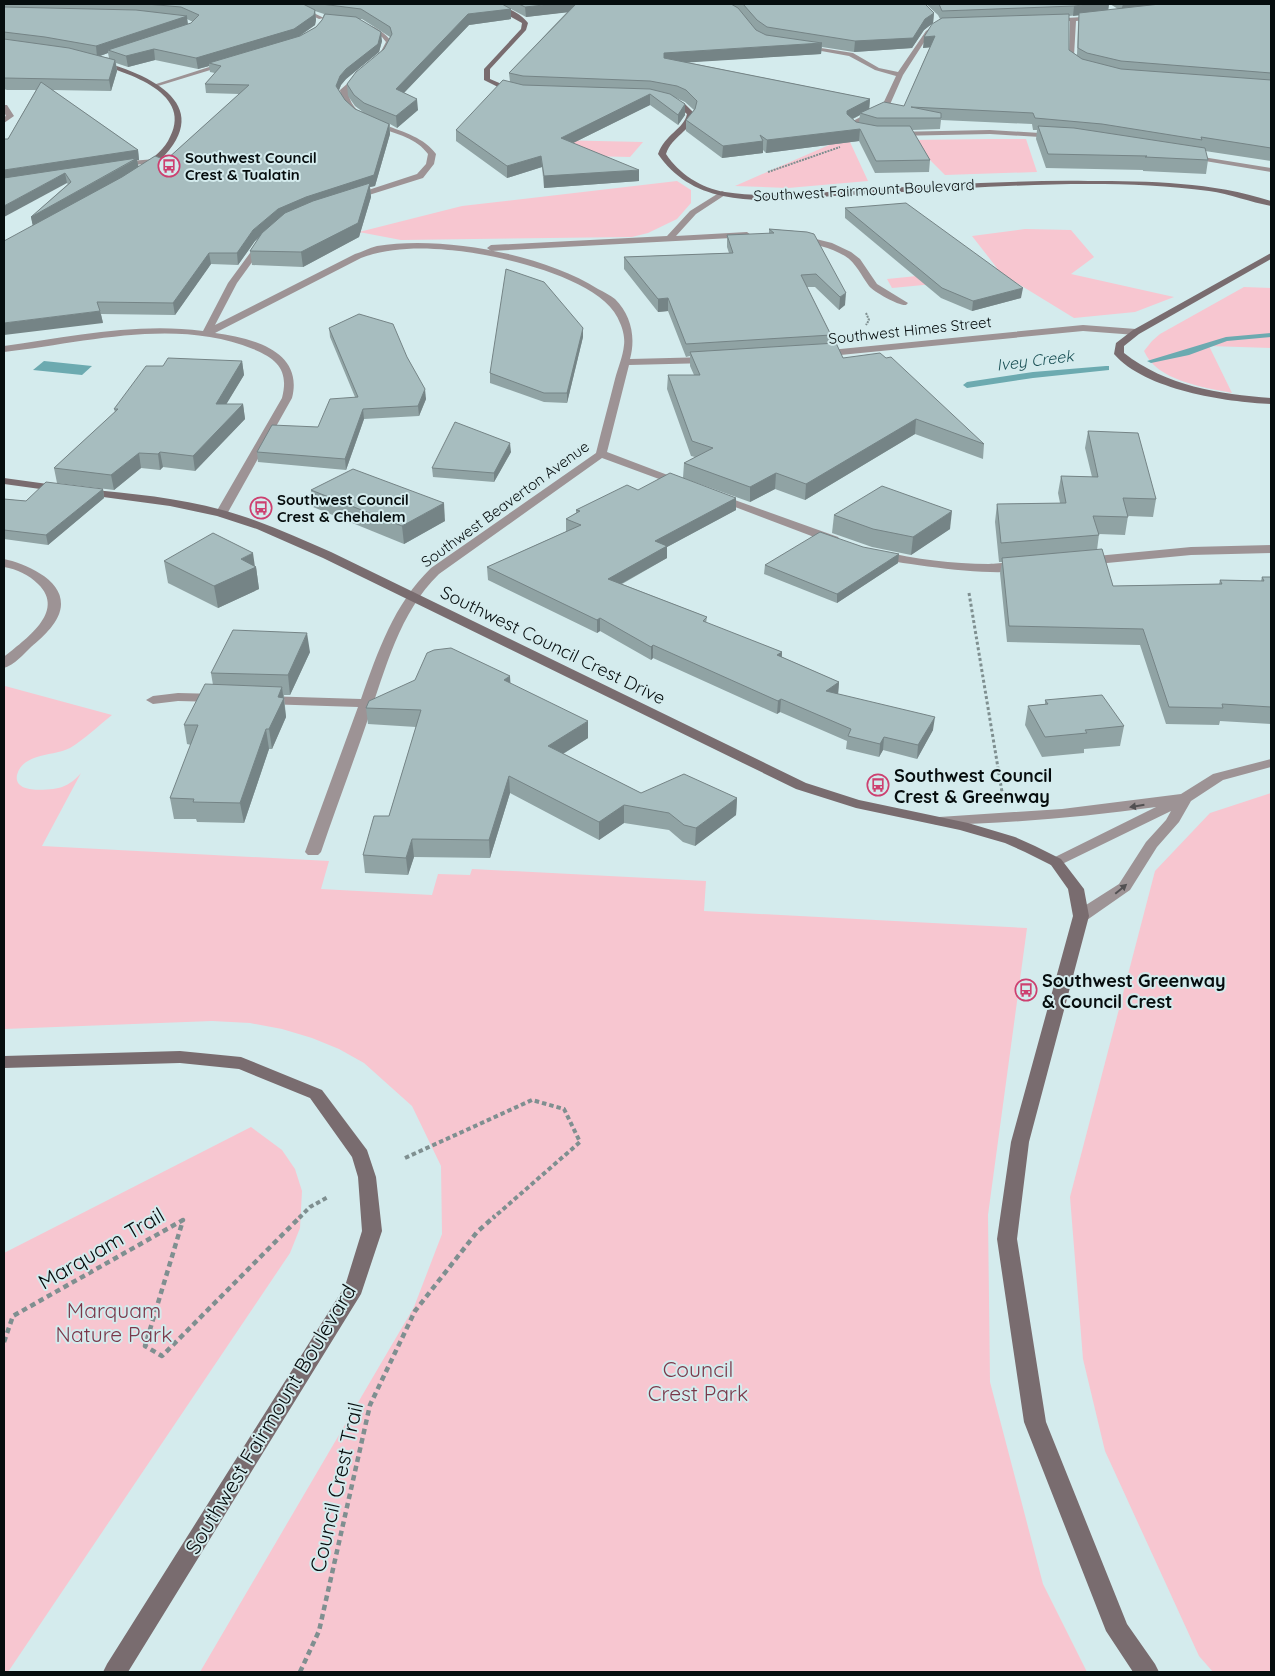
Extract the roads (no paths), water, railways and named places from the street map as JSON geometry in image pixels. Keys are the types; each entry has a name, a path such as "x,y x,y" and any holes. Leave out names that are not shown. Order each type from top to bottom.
{"street":[{"path":"291,4 321,18 330,18"},
{"path":"491,4 522,19 524,29 487,69 487,80 502,87 530,91"},
{"path":"935,17 938,25"},
{"path":"1040,22 1101,17"},
{"path":"320,27 321,18"},
{"path":"1072,20 1072,62 1091,70"},
{"path":"344,201 420,176 430,164 432,154 423,143 358,116 347,106 343,94 346,86 383,56 389,42 384,36 359,22"},
{"path":"946,24 938,25 928,32 900,74 885,107 852,124 856,129 866,133 880,134 990,132 1063,137"},
{"path":"793,46 820,48 851,54 876,69 900,74"},
{"path":"96,61 110,56"},
{"path":"87,59 128,72 156,85 171,98 175,105 179,123 172,143 155,161 137,174"},
{"path":"156,85 236,60"},
{"name":"Southwest Fairmount Boulevard","path":"658,98 681,105 691,114 691,119 681,130 671,135 665,143 662,154 666,161 690,182 722,193 771,197 993,184 1137,183 1220,190 1253,197 1271,204"},
{"path":"4,107 10,116 4,121"},
{"path":"1177,154 1271,170"},
{"path":"114,165 155,161"},
{"path":"670,238 675,229 712,198 722,193"},
{"path":"206,334 233,283 259,244 271,234"},
{"path":"477,250 510,246 758,235"},
{"path":"789,237 824,243 848,254 857,260 874,286 903,303"},
{"name":"Southwest Beaverton Avenue","path":"206,334 337,266 378,249 419,246 477,250 510,257 558,272 581,282 611,301 622,315 626,325 629,345 626,362 601,454 427,577 412,596 392,632 313,852"},
{"path":"1271,256 1136,332 1119,346 1119,354 1130,365 1166,381 1205,393 1271,401"},
{"name":"Southwest Himes Street","path":"810,355 1083,328 1136,332"},
{"path":"4,349 141,332 184,332 206,334 244,342 267,351 284,366 289,374 291,385 287,398 221,514"},
{"path":"626,362 723,360"},
{"path":"601,454 693,488"},
{"name":"Southwest Council Crest Drive","path":"4,481 151,500 221,514 270,530 412,596 801,786 856,804 939,821 1010,840 1056,862 1185,798 1218,777 1271,763"},
{"path":"711,495 848,545"},
{"path":"1078,562 1191,551 1271,549"},
{"path":"867,552 902,560 965,568 1030,566"},
{"path":"4,563 32,572 51,587 56,598 50,620 40,632 4,664"},
{"path":"153,700 178,697 228,698"},
{"path":"248,699 367,703"},
{"name":"Southwest Council Crest Drive","path":"939,821 1025,818 1121,808 1185,798"},
{"name":"Southwest Council Crest Drive","path":"1081,916 1124,887 1151,845 1172,822 1185,798"},
{"path":"1056,862 1076,889 1081,916 1020,1142 1007,1239 1035,1422 1118,1631 1147,1672"},
{"name":"Southwest Fairmount Boulevard","path":"4,1062 180,1057 241,1063 316,1094 361,1155 367,1177 372,1231 354,1288 115,1672"}],"water":[{"path":"44,361 92,366 82,375 33,370"}],"waterway":[{"name":"Ivey Creek","path":"1151,361 1186,353 1226,339 1271,335"},
{"name":"Ivey Creek","path":"967,385 1033,375 1106,368"}],"place":[{"name":"Southwest Council Crest & Tualatin","path":"169,166"},
{"name":"Southwest Council Crest & Chehalem","path":"261,508"},
{"name":"Southwest Council Crest & Greenway","path":"878,785"},
{"name":"Southwest Greenway & Council Crest","path":"1026,990"}],"park label":[{"name":"Marquam Nature Park","path":"114,1322"},
{"name":"Council Crest Park","path":"698,1381"}]}
